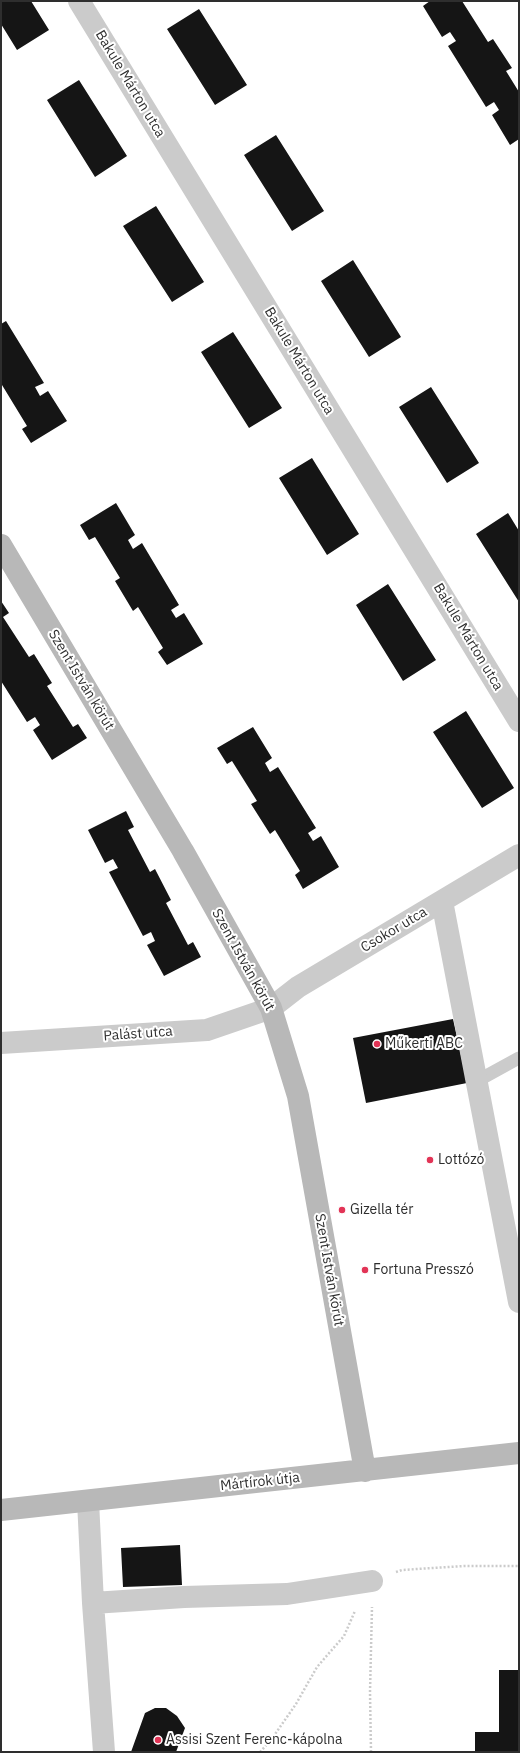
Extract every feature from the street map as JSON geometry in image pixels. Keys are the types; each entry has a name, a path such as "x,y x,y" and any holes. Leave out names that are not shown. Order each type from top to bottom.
{"street":[{"name":"Bakule Márton utca","path":"79,1 519,721"},
{"name":"Szent István körút","path":"1,545 183,851 271,1008 298,1096 365,1471"},
{"name":"Csokor utca","path":"271,1008 298,987 519,855"},
{"path":"442,901 519,1302"},
{"name":"Palást utca","path":"1,1043 207,1030 271,1008"},
{"name":"Mártírok útja","path":"1,1510 519,1453"},
{"path":"88,1501 93,1603 104,1752"},
{"path":"93,1603 184,1597 287,1594 372,1581"}],"lane":[{"path":"477,1081 519,1058"}],"path":[{"path":"260,1752 271,1740 296,1704 317,1667 344,1636 361,1599 372,1581 402,1570 464,1566 519,1566"},
{"path":"371,1752 370,1692 372,1581"}],"building":[{"path":"1,1 31,1 49,30 17,50 1,24"},
{"path":"430,1 462,1 488,42 493,39 512,68 506,71 519,92 519,139 510,145 492,115 499,110 494,102 486,107 448,46 456,41 450,32 442,37 423,6"},
{"path":"199,9 247,85 215,105 167,29"},
{"path":"79,80 127,156 95,177 47,100"},
{"path":"276,135 324,211 292,231 244,155"},
{"path":"156,206 204,282 172,302 123,226"},
{"path":"353,260 401,337 369,357 321,281"},
{"path":"6,321 44,383 35,387 40,396 48,391 67,421 31,443 22,429 27,426 1,385 1,324"},
{"path":"233,332 282,408 249,428 201,352"},
{"path":"431,387 479,463 447,483 399,407"},
{"path":"312,458 359,534 327,555 279,478"},
{"path":"116,503 135,535 128,540 133,549 142,543 179,605 171,610 176,618 184,613 203,644 167,665 158,652 163,648 138,607 133,611 115,581 120,578 95,537 89,540 80,525"},
{"path":"508,513 519,531 519,602 476,534"},
{"path":"388,584 436,660 403,681 356,605"},
{"path":"1,601 9,613 3,617 29,657 34,654 52,683 47,686 73,727 78,724 87,738 52,760 33,730 40,725 35,717 27,722 1,681"},
{"path":"466,711 514,788 482,808 433,732"},
{"path":"253,727 272,758 265,763 270,772 278,767 316,828 308,833 313,841 321,836 339,867 303,889 295,875 300,871 275,830 270,834 251,804 257,801 232,761 227,764 217,748"},
{"path":"126,811 134,827 128,830 150,872 155,869 171,900 166,903 188,945 193,942 201,957 164,976 147,945 155,941 151,932 143,936 109,872 118,868 113,859 105,863 88,830"},
{"path":"453,1019 467,1083 366,1103 353,1038"},
{"path":"180,1545 182,1585 123,1587 121,1548"},
{"path":"499,1670 519,1670 519,1752 475,1752 475,1732 499,1732"},
{"name":"Assisi Szent Ferenc-kápolna","path":"155,1708 166,1708 177,1716 185,1728 176,1752 131,1752 145,1713"}],"place":[{"name":"Műkerti ABC","path":"377,1044"},
{"name":"Lottózó","path":"430,1160"},
{"name":"Gizella tér","path":"342,1210"},
{"name":"Fortuna Presszó","path":"365,1270"},
{"name":"Assisi Szent Ferenc-kápolna","path":"158,1740"}]}
